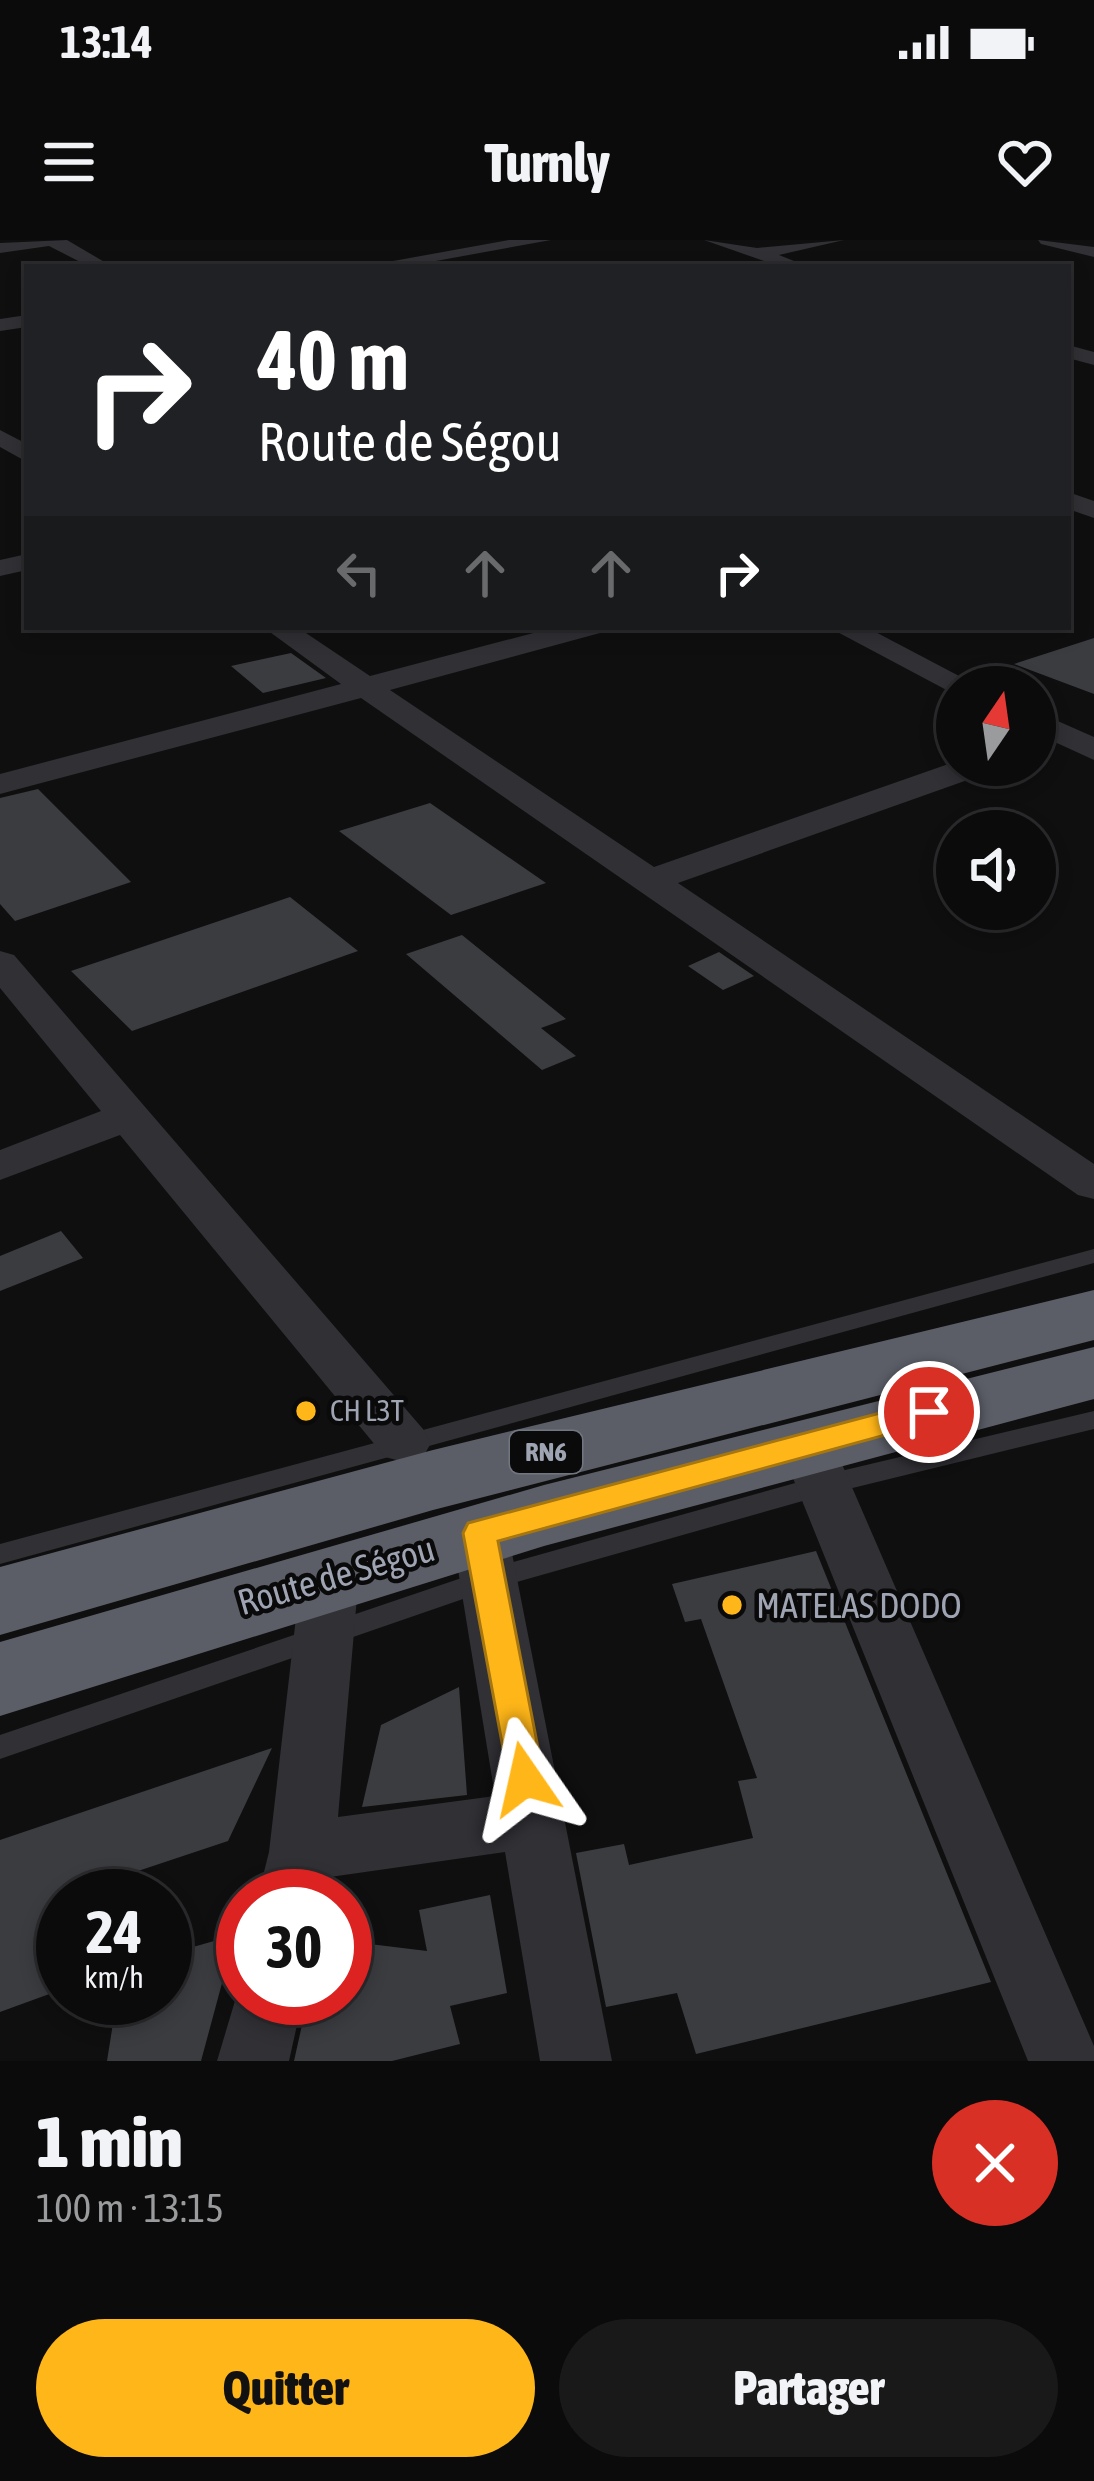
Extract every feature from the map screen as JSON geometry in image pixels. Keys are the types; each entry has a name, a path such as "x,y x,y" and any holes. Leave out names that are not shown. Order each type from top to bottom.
{"highway":[{"name":"Route de Ségou","path":"0,1601 433,1480 1094,1315"},
{"name":"Route de Ségou","path":"0,1679 328,1606 484,1556 814,1463 1094,1372"}],"street":[{"path":"0,248 52,240 98,264"},
{"path":"381,240 444,264"},
{"path":"389,264 542,240"},
{"path":"713,240 791,264"},
{"path":"756,253 835,240"},
{"path":"1047,240 1094,252"},
{"path":"282,630 1094,1185"},
{"path":"0,784 579,630"},
{"path":"849,630 936,673"},
{"path":"1057,731 1094,750"},
{"path":"649,881 936,780"},
{"path":"0,963 404,1443"},
{"path":"0,1166 130,1117"},
{"path":"814,1463 1064,2061"},
{"path":"484,1556 576,2061"},
{"path":"298,1869 328,1606"},
{"path":"318,1869 532,1819"},
{"path":"253,2061 262,2025"}],"lane":[{"path":"0,1554 1094,1256"},
{"path":"814,1463 1094,1420"},
{"path":"0,1747 328,1606"}],"building":[{"path":"1094,638 1094,694 1056,680 1056,666 1014,664"},
{"path":"291,653 326,678 263,693 231,666"},
{"path":"38,789 131,882 15,921 0,904 0,798"},
{"path":"430,803 546,883 451,915 339,831"},
{"path":"290,897 358,951 132,1031 71,971"},
{"path":"462,935 566,1019 541,1028 576,1056 542,1070 406,954"},
{"path":"719,952 754,976 723,990 688,966"},
{"path":"61,1231 83,1258 0,1291 0,1256"},
{"path":"816,1551 991,1982 696,2054 677,1993 606,2007 576,1853 624,1844 629,1865 753,1838 738,1781 757,1778 701,1619 685,1622 672,1584"},
{"path":"459,1687 467,1795 362,1807 381,1725"},
{"path":"272,1748 228,1841 144,1869 36,1869 36,1999 0,2012 0,1840"},
{"path":"490,1895 507,1993 450,2006 460,2044 392,2061 294,2061 302,2025 372,2025 372,1944 427,1951 419,1910"},
{"path":"216,1940 216,2005 201,2061 107,2061 113,2025 192,2025 192,1947"}],"place":[{"name":"CH L3T","path":"306,1411"},
{"name":"MATELAS DODO","path":"732,1605"}],"route":[{"path":"525,1779 480,1533 805,1441 929,1412"}]}
